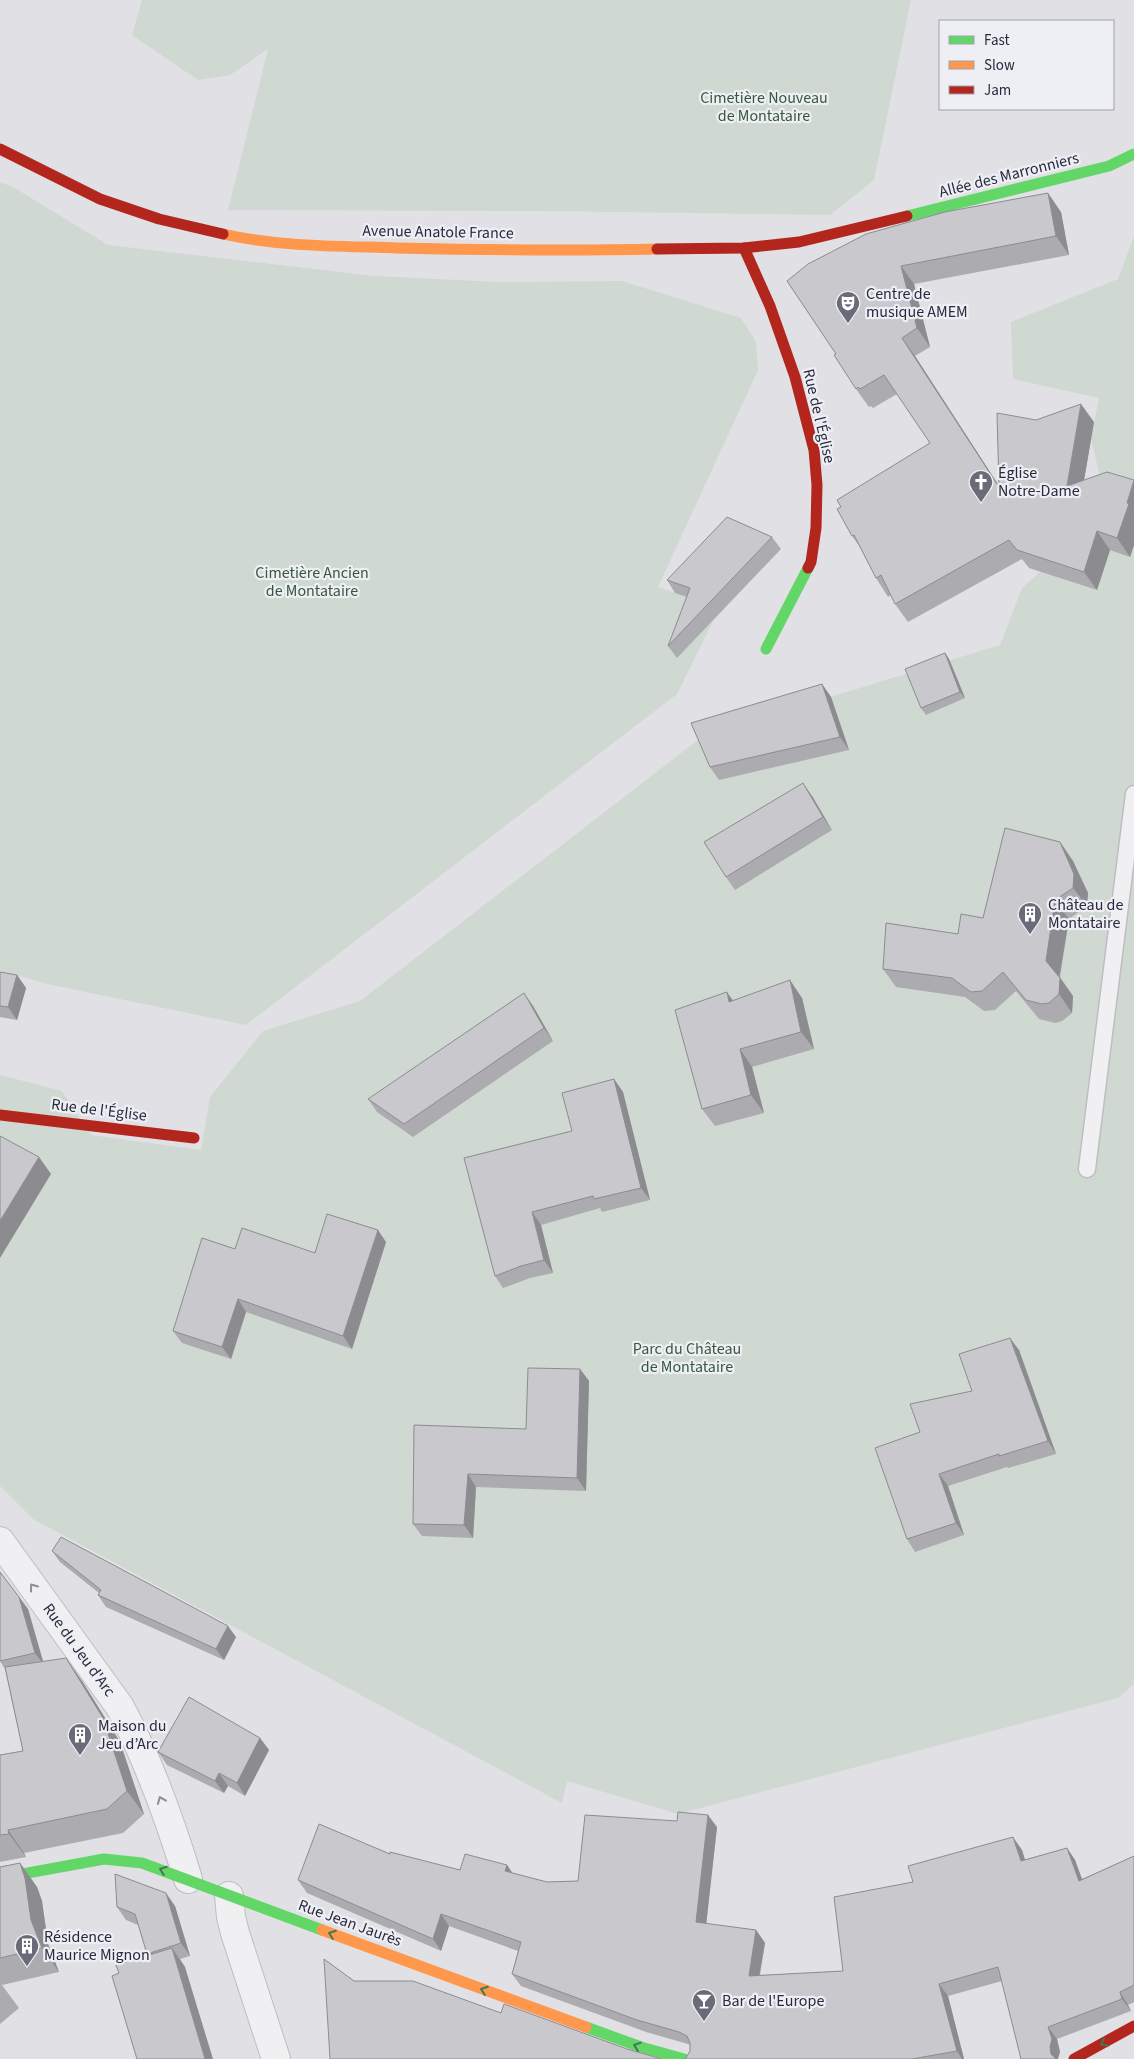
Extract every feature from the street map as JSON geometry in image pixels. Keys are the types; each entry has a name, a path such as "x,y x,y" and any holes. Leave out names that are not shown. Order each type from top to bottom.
{"street":[{"name":"Avenue Anatole France","path":"0,149 100,198 132,211 194,228 264,241 332,246 538,251 744,248 799,242 889,221"},
{"name":"Allée des Marronniers","path":"889,221 1108,166 1134,154"},
{"name":"Rue de l'Église","path":"744,248 770,306 795,377 814,450 817,485 816,528 810,562 766,649"},
{"name":"Rue de l'Église","path":"0,1115 194,1138"},
{"name":"Rue du Jeu d'Arc","path":"0,1541 120,1707 132,1728 170,1822 188,1879"},
{"name":"Rue Jean Jaurès","path":"0,1878 104,1859 142,1863 602,2033 641,2047 684,2059"},
{"path":"229,1896 235,1933 276,2059"},
{"path":"1074,2059 1134,2026"}],"lane":[{"path":"1086,1169 1134,794"}],"green space":[{"name":"Cimetière Nouveau de Montataire","path":"142,0 911,0 874,180 830,215 545,211 228,210 268,49 230,75 198,80 132,35"},
{"name":"Cimetière Ancien de Montataire","path":"0,182 13,187 108,245 374,276 499,282 622,281 741,318 756,342 758,370 658,587 724,609 713,621 677,694 246,1025 52,985 0,971"},
{"name":"Parc du Château de Montataire","path":"1134,236 1134,1684 1118,1698 678,1814 567,1781 562,1803 33,1519 0,1486 0,1075 62,1091 91,1135 201,1150 210,1097 263,1031 360,1001 703,736 1000,645 1022,588 1083,534 1101,480 1091,439 1099,398 1013,379 1011,322 1118,279"}],"building":[{"path":"1048,193 1056,236 901,266 917,328 902,338 999,487 997,413 1036,420 1081,404 1067,486 1107,472 1134,480 1127,503 1129,504 1117,538 1097,531 1084,572 1017,550 1009,540 895,604 881,575 876,578 854,535 852,536 837,509 841,507 837,500 930,443 884,375 860,389 858,387 856,389 834,355 836,354 787,281 808,264 866,234 945,212"},
{"path":"727,517 772,537 668,646 690,588 667,580"},
{"path":"945,653 960,692 921,708 905,669"},
{"path":"822,684 840,737 710,767 691,723"},
{"path":"803,783 823,817 726,877 704,842"},
{"name":"Château de Montataire","path":"1005,828 1060,842 1074,874 1073,888 1055,900 1046,961 1060,978 1059,994 1049,1003 1042,1004 1026,1000 1003,972 982,991 971,992 952,978 883,969 886,923 958,934 961,914 983,918"},
{"path":"0,972 17,975 8,1007 0,1006"},
{"path":"790,980 801,1032 740,1049 751,1095 702,1109 675,1010 727,992 729,1002"},
{"path":"524,993 544,1028 404,1124 368,1099"},
{"path":"614,1079 641,1188 594,1199 593,1196 532,1212 544,1260 495,1276 464,1158 572,1131 562,1093"},
{"path":"0,1136 39,1157 0,1221"},
{"path":"327,1214 378,1230 343,1336 238,1299 222,1347 173,1331 202,1238 235,1249 242,1228 315,1253"},
{"path":"1010,1338 1048,1441 999,1456 999,1454 939,1474 956,1523 907,1539 875,1448 920,1432 910,1404 972,1391 959,1354"},
{"path":"528,1368 580,1369 577,1478 468,1474 464,1525 413,1524 414,1425 526,1429"},
{"path":"61,1537 228,1626 216,1649 98,1595 101,1590 52,1551"},
{"path":"0,1572 19,1597 35,1653 0,1661"},
{"name":"Maison du Jeu d’Arc","path":"66,1658 103,1718 127,1791 107,1809 8,1830 9,1834 0,1835 0,1755 23,1751 5,1667"},
{"path":"189,1697 260,1738 237,1783 219,1773 215,1781 158,1752"},
{"path":"678,1812 708,1815 696,1922 756,1930 749,1976 843,1971 834,1897 913,1882 908,1866 1013,1837 1021,1861 1067,1848 1079,1881 1134,1856 1134,1985 1120,1992 1122,1999 1048,2027 1052,2039 1051,2054 1056,2059 1021,2059 998,1967 939,1984 957,2051 912,2059 684,2059 690,2051 690,2043 687,2036 679,2032 637,2020 512,1974 521,1942 441,1914 433,1939 298,1880 319,1824 390,1854 390,1852 460,1870 465,1854 507,1865 505,1871 547,1882 578,1881 585,1815 677,1821"},
{"path":"20,1863 25,1878 31,1920 42,1948 0,1958 0,1867"},
{"path":"115,1874 166,1893 181,1943 147,1954 135,1914 117,1907"},
{"path":"172,1948 205,2059 137,2059 112,1976 119,1973 116,1965"},
{"path":"324,1959 354,1981 413,1981 501,2013 504,2004 627,2049 662,2059 330,2059"}],"traffic: fast":[{"path":"907,216 1109,166 1134,154"},
{"path":"766,649 808,568"},
{"path":"0,1878 104,1859 142,1863 322,1930"},
{"path":"586,2027 641,2047 684,2059"}],"traffic: slow":[{"path":"223,234 288,244 332,246 496,250 657,249"},
{"path":"322,1930 586,2027"}],"traffic: jam":[{"path":"0,149 100,199 159,219 223,234"},
{"path":"657,249 744,248 799,242 907,216"},
{"path":"744,248 770,306 795,377 814,450 817,485 816,528 811,562 808,568"},
{"path":"0,1115 194,1138"},
{"path":"1074,2059 1134,2026"}],"place":[{"name":"Centre de musique AMEM","path":"848,324"},
{"name":"Église Notre-Dame","path":"981,503"},
{"name":"Château de Montataire","path":"1030,935"},
{"name":"Maison du Jeu d’Arc","path":"80,1756"},
{"name":"Résidence Maurice Mignon","path":"27,1967"},
{"name":"Bar de l'Europe","path":"704,2022"}]}
